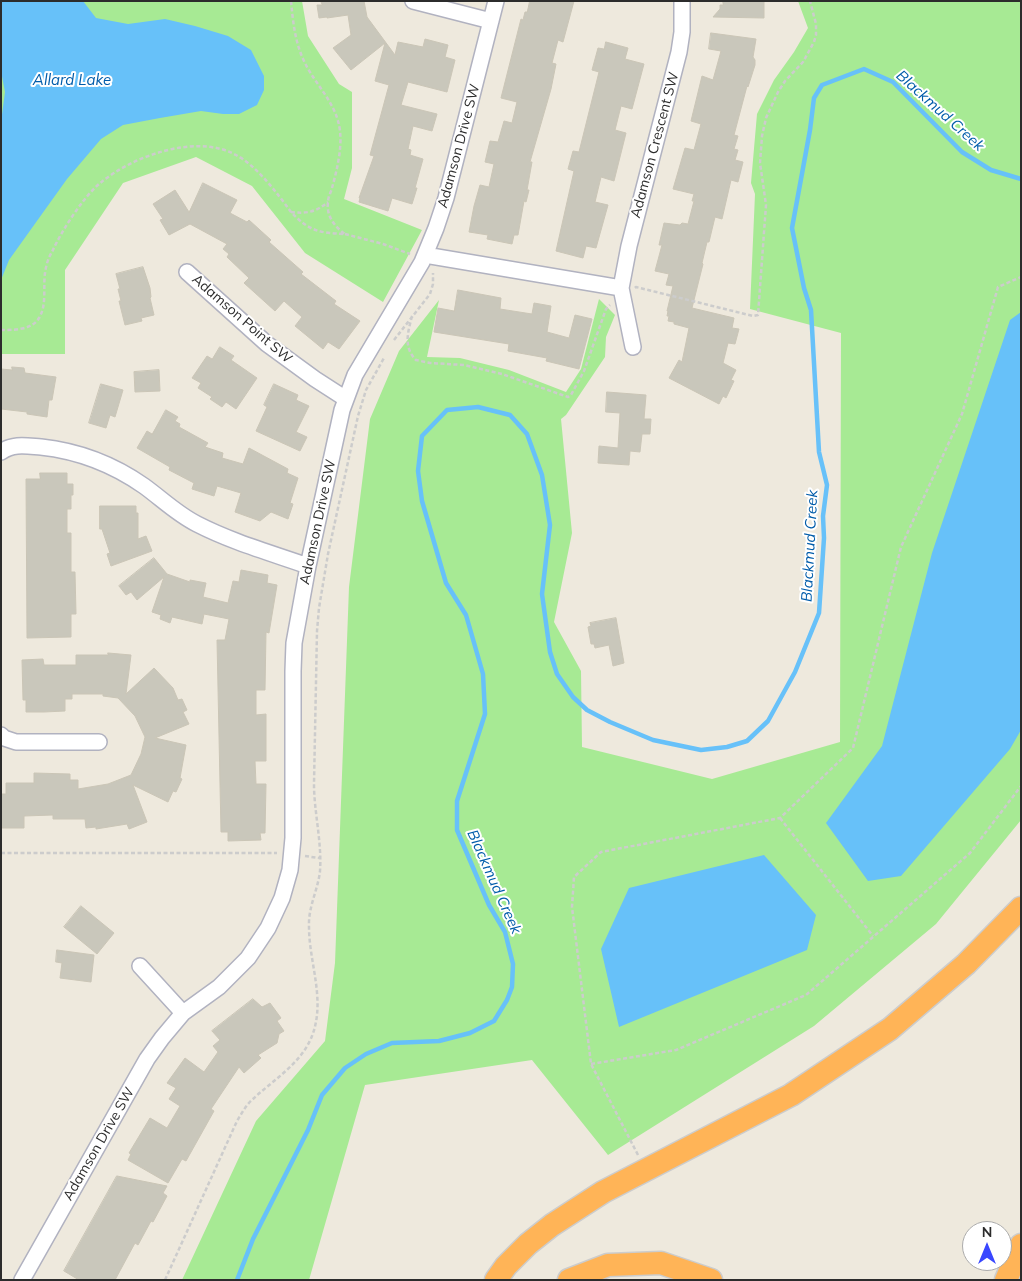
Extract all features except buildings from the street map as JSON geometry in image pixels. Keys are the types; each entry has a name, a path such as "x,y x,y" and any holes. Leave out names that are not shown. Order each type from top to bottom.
{"highway":[{"path":"496,1280 506,1266 528,1244 552,1225 603,1192 791,1095 890,1029 966,964 1021,908"},
{"path":"1006,1280 1021,1245"},
{"path":"569,1280 608,1265 661,1263 712,1280"}],"street":[{"path":"413,1 491,21"},
{"name":"Adamson Drive SW","path":"22,1280 147,1059 183,1013 218,987 248,958 277,911 287,883 293,838 294,643 308,566 346,399 355,375 419,255 446,198 496,1"},
{"name":"Adamson Crescent SW","path":"632,347 628,246 679,52 682,32 682,1"},
{"path":"419,255 629,288"},
{"name":"Adamson Point SW","path":"188,272 267,344 346,399"},
{"path":"1,452 12,446 49,448 100,462 121,471 137,481 174,510 198,525 308,566"},
{"path":"1,735 16,742 99,742"},
{"path":"140,966 183,1013"}],"path":[{"path":"291,1 297,44 311,74 332,106 338,120 341,143 336,173 328,202 329,214 333,223 345,234"},
{"path":"629,288 754,316 758,315 766,205 760,163 762,136 766,118 778,92 785,81 803,62 814,42 816,24 810,1"},
{"path":"1,330 26,328 34,324 39,318 44,297 46,269 51,254 81,205 98,185 132,163 180,147 206,145 234,154 245,160 300,222 312,230 328,234 345,234 419,255"},
{"path":"291,212 310,213 328,202"},
{"path":"645,1170 591,1064 572,907 574,877 601,852 780,818 853,748 901,547 962,414 998,287 1021,277"},
{"path":"412,315 408,348 416,360 430,363 464,365 502,374 568,397 571,395 584,371 606,309 611,304"},
{"path":"591,1064 676,1050 806,995 970,853 1021,786"},
{"path":"780,818 873,936"},
{"path":"1,853 282,853"},
{"path":"300,855 320,858"}],"green space":[{"path":"1,1 302,1 308,36 339,84 352,92 352,168 344,199 422,230 383,302 305,253 252,186 196,157 123,183 65,270 65,354 1,354"},
{"path":"798,1 1021,1 1021,820 936,924 814,1026 608,1155 532,1060 365,1085 309,1280 182,1280 256,1121 325,1041 335,963 349,587 370,419 399,351 439,300 427,357 460,358 509,370 566,392 581,369 599,299 615,315 606,337 605,357 566,415 561,419 572,533 554,622 581,671 582,747 712,779 840,742 841,333 750,309 755,194 751,183 757,114 774,80 808,28"}],"water":[{"name":"Allard Lake","path":"1,1 83,1 96,18 128,24 165,19 228,36 251,50 264,76 264,90 257,105 239,114 201,111 160,118 123,125 101,139 67,179 9,260 1,280 1,122 5,92 1,71"},
{"path":"1021,312 1021,730 1010,749 901,876 868,881 826,823 882,746 932,553 1010,320"},
{"path":"764,855 816,915 807,950 619,1027 601,949 629,888"}],"waterway":[{"name":"Blackmud Creek","path":"237,1280 253,1239 308,1130 322,1095 345,1068 366,1054 392,1043 439,1041 470,1033 494,1021 507,1000 512,987 513,964 505,932 489,905 457,830 457,801 485,714 483,674 466,615 446,583 422,501 418,471 422,436 447,410 478,407 510,415 527,434 542,475 550,525 542,594 550,652 557,674 573,697 587,710 653,740 701,750 727,747 747,741 768,721 795,672 819,613 824,538 823,516 827,485 819,452 811,310 804,288 792,228 814,98 822,85 864,69 893,82 962,152 991,170 1021,179"}]}
